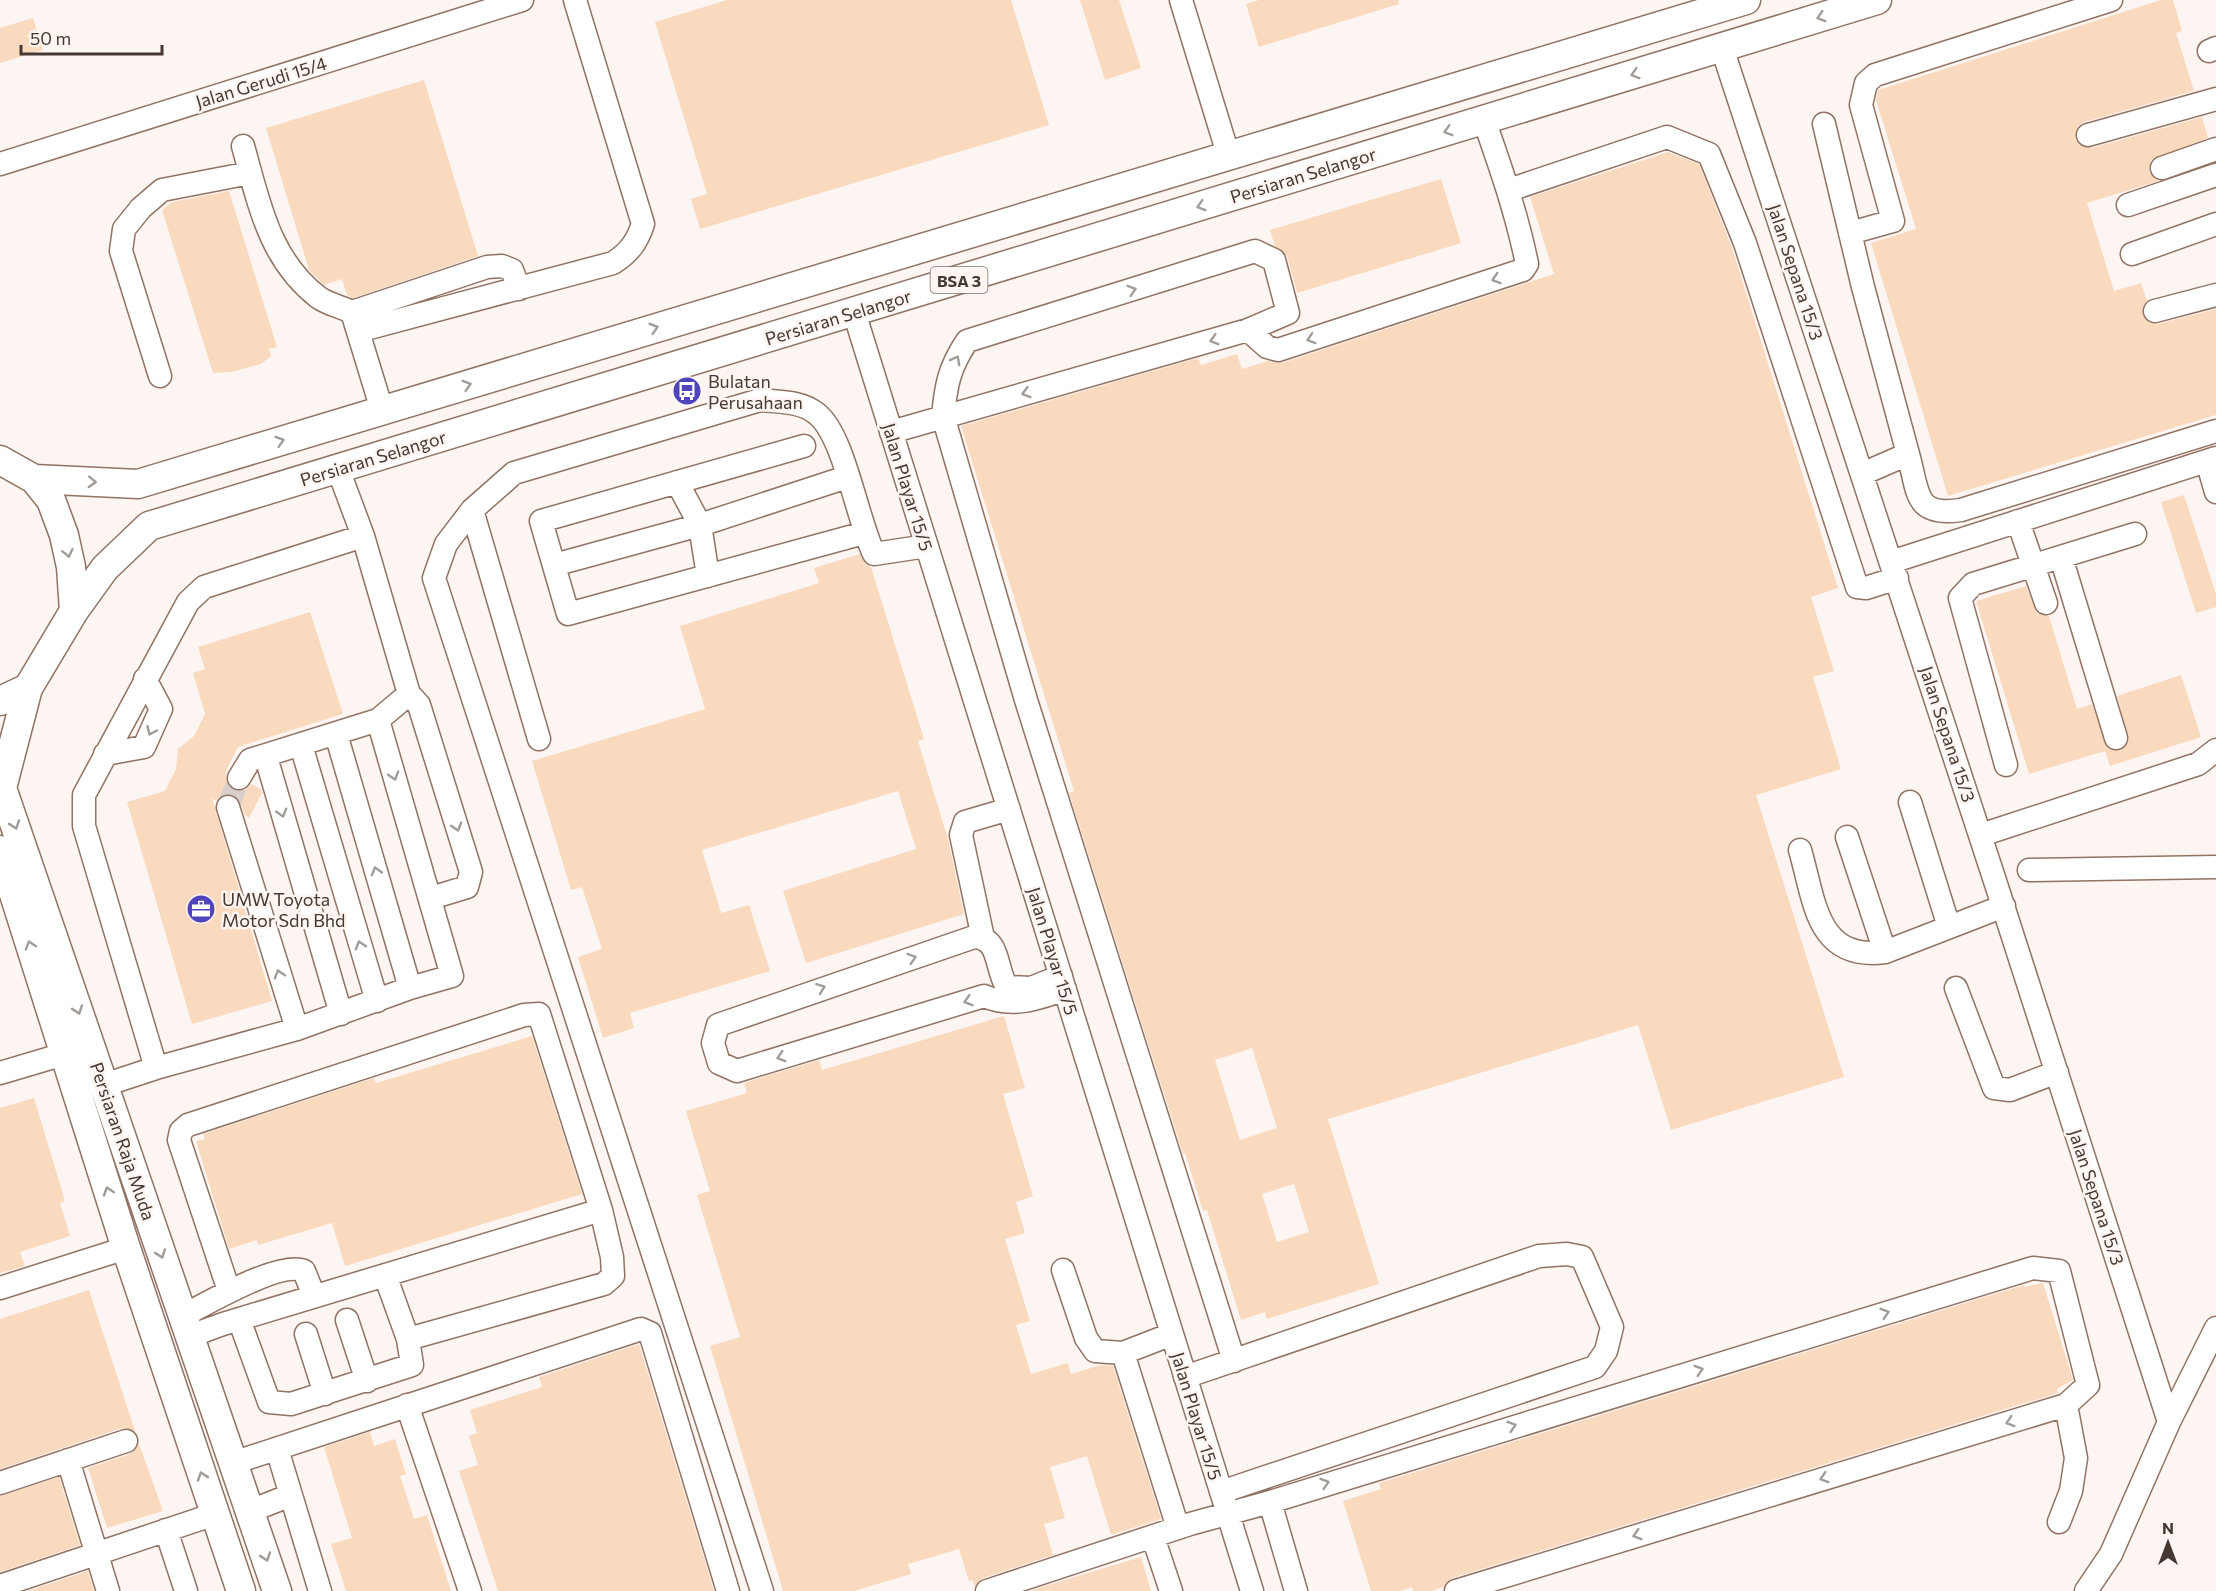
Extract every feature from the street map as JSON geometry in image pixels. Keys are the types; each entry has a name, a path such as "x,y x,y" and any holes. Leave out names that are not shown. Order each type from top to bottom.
{"main road":[{"name":"BSA 3","path":"33,479 138,484 1228,154 1746,0"},
{"name":"Persiaran Selangor","path":"74,611 105,568 149,526 1877,0"},
{"path":"0,460 33,479 51,500 64,535 71,567 74,611 28,688 0,701"},
{"name":"Persiaran Raja Muda","path":"28,688 2,788 277,1591"},
{"name":"Persiaran Raja Muda","path":"0,850 126,1248 240,1591"}],"street":[{"name":"Jalan Gerudi 15/4","path":"0,164 522,0"},
{"path":"355,321 487,267 502,266 512,270 519,289 613,263 627,254 638,238 643,224 575,0"},
{"path":"1181,0 1228,154"},
{"path":"1850,233 1893,221 1861,105 1866,83 1875,75 2111,0"},
{"name":"Jalan Sepana 15/3","path":"1722,48 2004,906 2169,1422"},
{"path":"2088,135 2216,99"},
{"path":"1248,330 1267,347 1278,350 1522,270 1527,264 1509,190 1484,120"},
{"path":"1824,124 1908,454 1922,503 1930,510 1940,513 1961,510 2216,431"},
{"path":"1509,190 1667,137 1709,154 1745,243 1857,587 1866,588 1894,570 2018,521 2211,459 2216,492"},
{"path":"243,147 269,236 282,259 319,298 355,321 382,410"},
{"path":"2162,168 2216,149"},
{"path":"160,376 121,251 124,229 141,208 162,190 250,173"},
{"path":"2128,205 2216,175"},
{"path":"2132,254 2216,224"},
{"path":"891,432 943,416 1248,330 1288,313 1274,260 1255,251 967,341 953,361 946,385 943,416 1026,700 1234,1361"},
{"path":"2156,311 2216,295"},
{"name":"Jalan Playar 15/5","path":"854,312 1252,1591"},
{"path":"762,1591 434,578 446,544 472,510 514,473 760,400 792,402 817,413 833,433 864,533 874,554 927,546"},
{"path":"804,446 541,521 568,614 864,533"},
{"path":"1862,474 1908,454"},
{"path":"338,469 363,537 409,694 419,705 471,872 467,887 431,898"},
{"path":"554,565 700,525 847,477"},
{"path":"677,482 700,525 708,576"},
{"path":"472,510 539,739"},
{"path":"2018,521 2046,603"},
{"path":"2006,765 1960,598 1973,584 2135,534"},
{"path":"156,1068 84,826 84,795 188,602 204,587 363,537"},
{"path":"2061,556 2116,738"},
{"path":"105,754 144,747 161,710 145,679"},
{"path":"239,778 250,760 266,757 378,720 409,694"},
{"path":"104,1085 156,1068 297,1029 410,988 452,976 378,720"},
{"path":"336,734 410,988"},
{"path":"301,745 377,1001"},
{"path":"1981,836 2198,764 2216,750"},
{"path":"266,757 341,1014"},
{"path":"1910,802 1948,927"},
{"path":"228,807 297,1029"},
{"path":"983,938 961,836 965,822 1009,809"},
{"path":"1847,837 1885,951"},
{"path":"1800,850 1824,931 1845,949 1866,954 1885,951 2004,906"},
{"path":"2029,870 2216,867"},
{"path":"974,938 983,938 993,946 1007,987 1031,988 1063,983 1034,1001 1004,1002 984,996 737,1071 719,1063 713,1043 718,1025 857,975 974,938"},
{"path":"1956,988 1994,1089 2010,1090 2057,1072"},
{"path":"229,1291 179,1140 181,1131 188,1125 524,1015 539,1014 601,1210 612,1257 613,1276 604,1284 408,1339"},
{"path":"0,1073 64,1054"},
{"path":"186,1326 239,1319 601,1210"},
{"path":"0,1288 126,1248"},
{"path":"987,1591 1178,1528 1224,1503 1594,1366 1606,1351 1612,1327 1582,1257 1568,1254 1539,1256 1185,1377"},
{"path":"186,1326 229,1291 288,1268 298,1268 304,1271 314,1296"},
{"path":"1224,1503 1270,1502 2033,1268 2059,1271 2088,1385 2066,1405 1456,1591"},
{"path":"1063,1270 1086,1338 1095,1351 1123,1353 1172,1334"},
{"path":"239,1319 269,1402 291,1404 325,1394 412,1365 408,1339 385,1275"},
{"path":"347,1320 367,1381"},
{"path":"2086,1591 2111,1554 2169,1422 2216,1328"},
{"path":"233,1463 641,1329 650,1333 728,1591"},
{"path":"306,1334 325,1394"},
{"path":"1123,1353 1178,1528"},
{"path":"407,1405 470,1591"},
{"path":"2059,1522 2071,1491 2076,1458 2066,1405"},
{"path":"0,1483 126,1441"},
{"path":"277,1449 320,1591"},
{"path":"68,1460 108,1591"},
{"path":"250,1511 291,1495"},
{"path":"1270,1502 1296,1591"},
{"path":"0,1586 215,1514"},
{"path":"166,1530 186,1591"},
{"path":"1153,1537 1171,1591"}],"building":[{"path":"727,0 1011,0 1049,125 700,229 691,199 707,194 655,22"},
{"path":"1080,0 1119,0 1141,68 1105,80"},
{"path":"1259,0 1398,0 1399,4 1259,47 1246,4"},
{"path":"2161,0 2173,0 2182,31 2176,33 2194,91 2084,122 2078,126 2075,138 2079,145 2092,148 2202,117 2208,138 2151,160 2149,172 2158,181 2087,203 2114,291 2141,283 2147,301 2142,308 2146,321 2158,324 2216,309 2216,415 1948,496 1871,243 1916,229 1876,100 1878,90"},
{"path":"33,18 43,50 0,63 0,28"},
{"path":"424,80 478,256 353,298 347,295 342,279 324,285 309,270 266,128"},
{"path":"1668,152 1699,164 1732,248 1838,588 1811,597 1834,671 1813,677 1841,769 1756,795 1844,1077 1671,1130 1638,1025 1328,1119 1379,1284 1267,1319 1265,1312 1241,1320 1207,1210 1203,1211 1185,1153 1183,1154 1069,793 1074,791 961,426 1198,358 1201,365 1237,354 1242,369 1268,361 1282,363 1554,274 1530,197","holes":["1252,1048 1277,1128 1240,1140 1215,1060","1294,1184 1309,1232 1277,1242 1262,1194"]},
{"path":"1441,179 1461,243 1297,293 1287,256 1275,246 1270,230"},
{"path":"229,191 277,347 269,349 271,356 261,364 231,372 213,373 162,210 172,202"},
{"path":"2184,495 2216,594 2216,607 2196,613 2161,502"},
{"path":"860,554 865,564 871,567 924,739 918,741 948,839 964,914 806,963 783,891 916,849 898,791 702,850 721,913 749,905 770,971 630,1013 634,1028 603,1038 578,957 602,949 582,887 571,890 532,761 705,709 680,626 819,583 814,568"},
{"path":"2026,586 2037,613 2049,616 2077,709 2092,704 2107,748 2120,751 2129,740 2117,696 2181,675 2201,737 2110,766 2105,751 2029,774 1976,601"},
{"name":"UMW Toyota Motor Sdn Bhd","path":"310,612 343,714 238,747 226,771 226,778 232,790 245,790 251,784 261,789 262,793 249,818 245,815 238,798 232,794 223,794 216,801 212,798 272,1001 192,1024 127,802 165,791 176,769 178,749 194,736 205,714 193,673 205,669 198,647"},
{"path":"1004,1016 1025,1088 1003,1094 1033,1196 1016,1202 1025,1233 1005,1239 1030,1321 1016,1325 1031,1374 1068,1363 1071,1374 1101,1365 1113,1366 1161,1519 1111,1535 1087,1456 1050,1467 1065,1518 1044,1524 1053,1555 983,1578 974,1587 973,1580 969,1581 959,1549 908,1564 911,1574 854,1591 783,1591 710,1346 740,1337 697,1195 710,1191 686,1111 747,1093 744,1083 819,1060 822,1070"},
{"path":"532,1036 582,1194 345,1266 332,1223 258,1245 257,1240 229,1249 196,1141 205,1139 203,1134 374,1078 376,1083"},
{"path":"34,1098 65,1201 60,1203 70,1236 20,1252 25,1266 0,1273 0,1108"},
{"path":"2043,1283 2073,1380 2057,1389 2058,1393 1452,1578 1443,1587 1431,1591 1413,1591 1412,1587 1400,1591 1371,1591 1343,1501 1381,1489 1379,1483 2024,1285 2024,1287"},
{"path":"89,1290 135,1431 122,1428 0,1469 0,1319"},
{"path":"639,1344 714,1591 498,1591 459,1471 478,1465 469,1436 477,1433 470,1410 542,1387 539,1377"},
{"path":"370,1432 374,1446 395,1439 406,1474 400,1476 414,1519 427,1515 451,1591 346,1591 331,1544 352,1538 324,1447"},
{"path":"139,1444 163,1511 107,1528 88,1468 130,1454"},
{"path":"59,1477 80,1545 0,1572 0,1496"},
{"path":"1141,1557 1151,1591 1030,1591 1061,1581"},
{"path":"88,1571 94,1591 28,1591"}],"tunnel":[{"path":"228,807 239,778"}],"place":[{"name":"Bulatan Perusahaan","path":"687,391"},
{"name":"UMW Toyota Motor Sdn Bhd","path":"201,909"}]}
